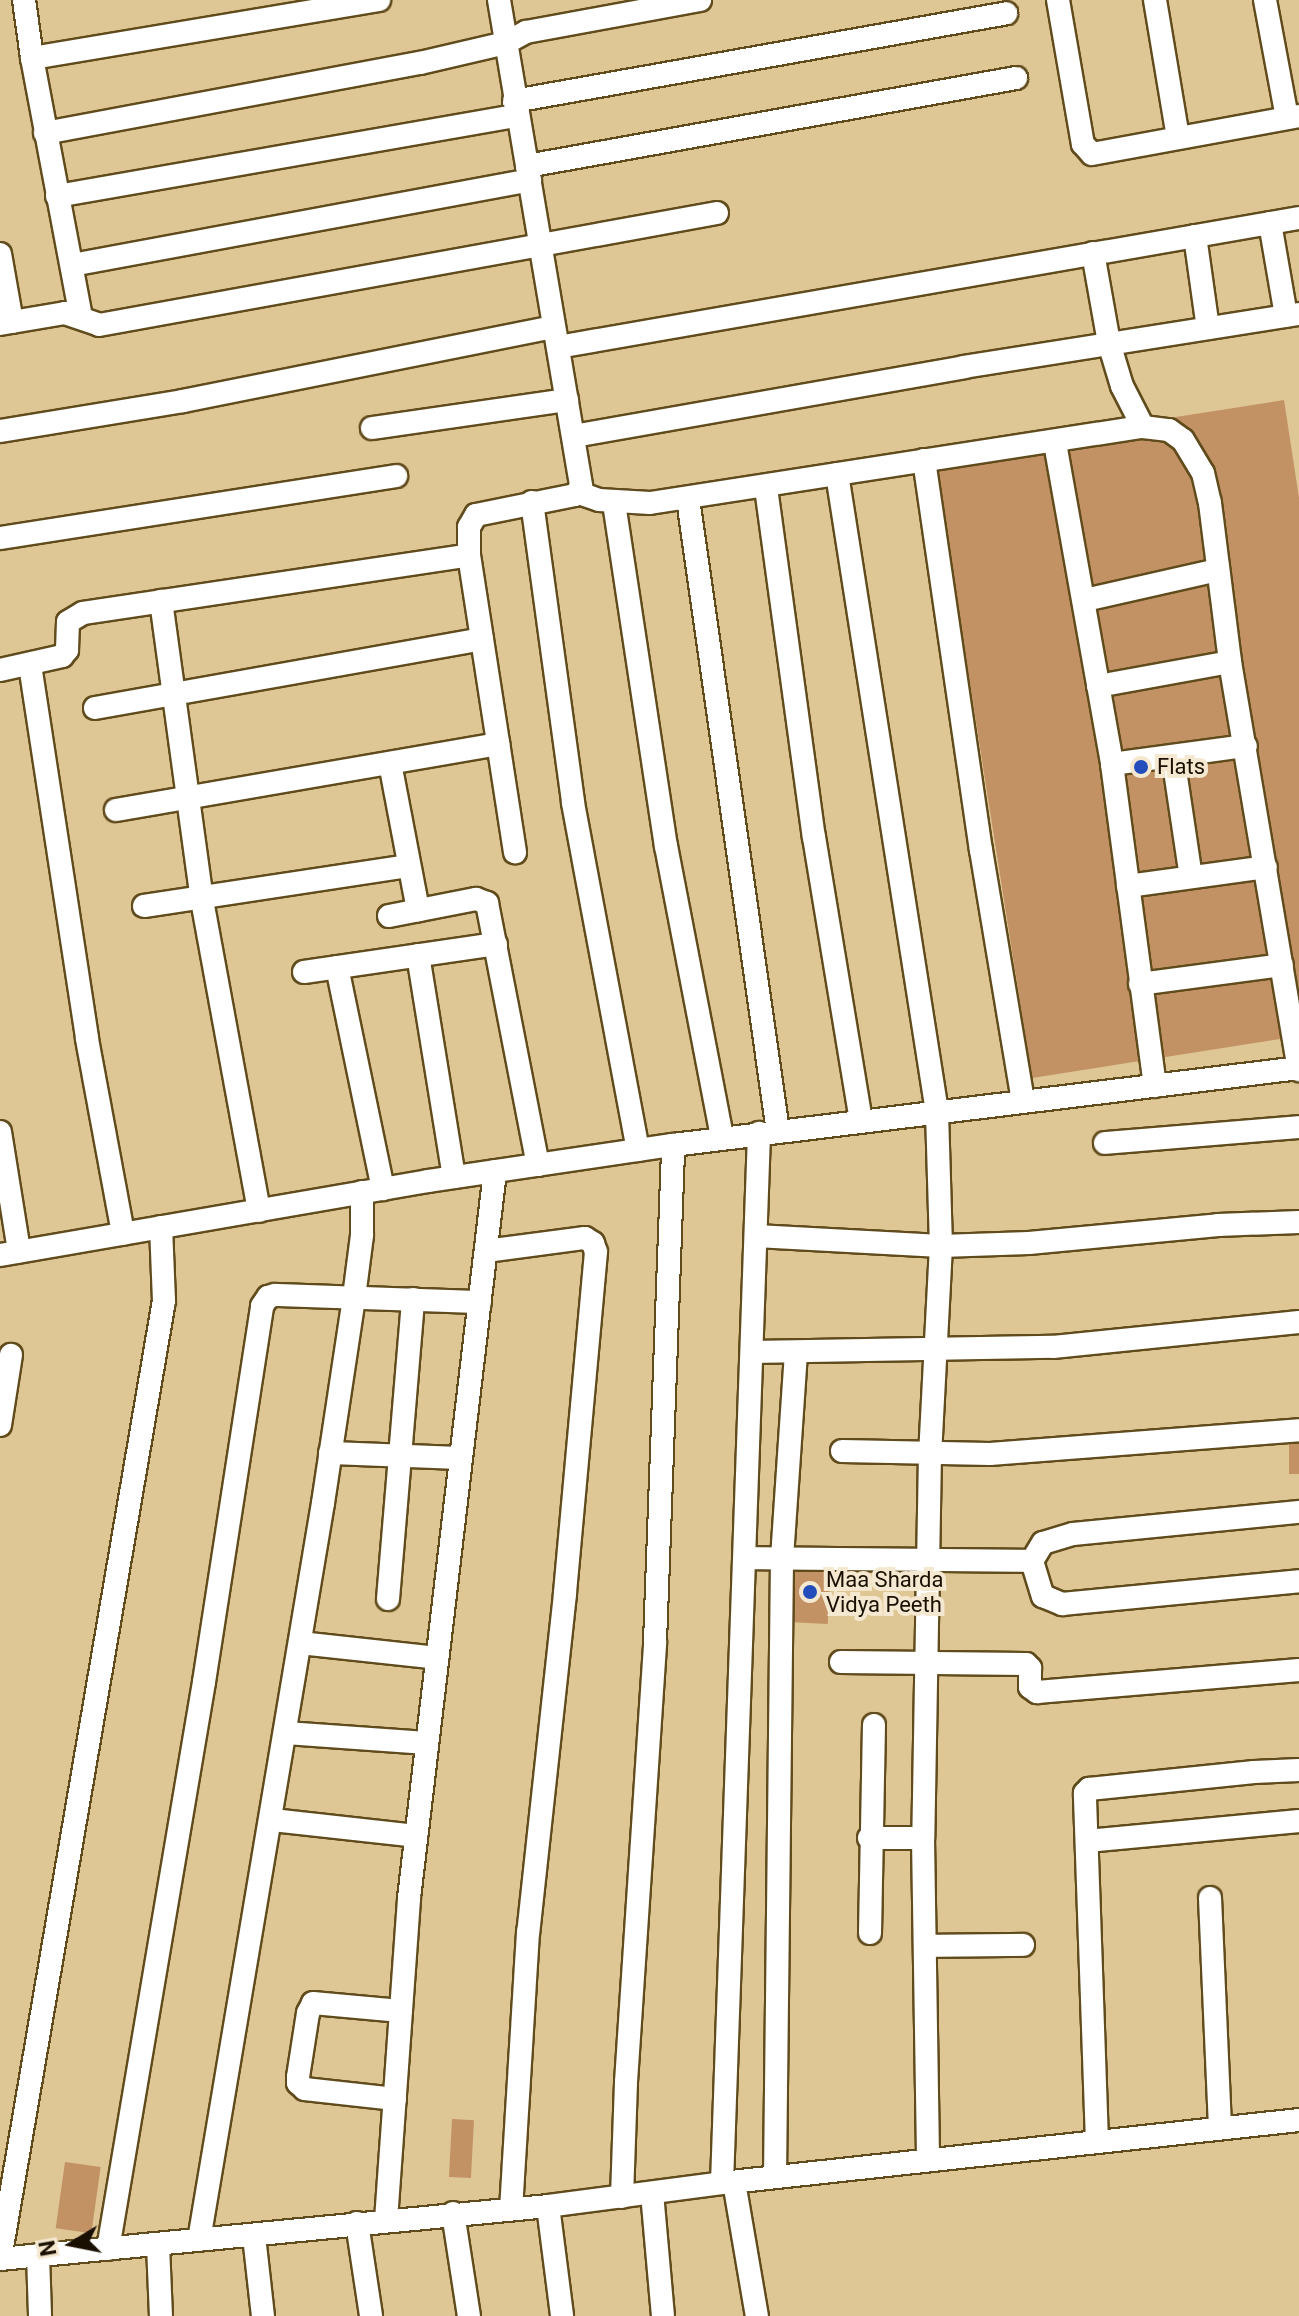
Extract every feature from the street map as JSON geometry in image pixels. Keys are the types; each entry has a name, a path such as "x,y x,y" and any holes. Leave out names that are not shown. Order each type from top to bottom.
{"street":[{"path":"24,0 45,133 81,317"},
{"path":"32,58 379,0"},
{"path":"499,0 574,436 579,493"},
{"path":"45,133 420,63 506,43 526,32 700,0"},
{"path":"1058,0 1087,151 1098,155 1293,116 1265,0"},
{"path":"1155,0 1178,137"},
{"path":"57,196 1006,13"},
{"path":"72,265 1016,78"},
{"path":"0,254 6,323 65,313 99,325 717,213"},
{"path":"0,431 556,337 1299,218"},
{"path":"574,436 1109,343 1292,315 1270,223"},
{"path":"1195,236 1208,328"},
{"path":"1093,253 1109,343 1122,386 1143,427"},
{"path":"372,428 567,400"},
{"path":"0,1132 10,1253 454,1177 722,1138 1299,1069 1230,662 1210,503 1195,458 1183,440 1169,430 1143,427 688,499 614,503 579,493 476,515 469,527 469,555 515,852"},
{"path":"1055,443 1112,764 1155,1086"},
{"path":"924,460 981,850 1023,1102"},
{"path":"837,474 937,1112 941,1246 930,1453 923,1838 928,2160"},
{"path":"0,538 396,476"},
{"path":"766,488 814,837 861,1121"},
{"path":"688,499 768,1132 756,1236 728,2182 757,2316"},
{"path":"532,502 573,803 638,1150"},
{"path":"614,503 666,846 722,1138"},
{"path":"0,670 30,665 65,653 68,622 83,613 469,555"},
{"path":"1085,600 1218,570"},
{"path":"161,601 202,900 259,1211"},
{"path":"95,708 482,639"},
{"path":"1098,686 1230,662"},
{"path":"30,665 87,1039 123,1234"},
{"path":"116,810 498,744"},
{"path":"1112,764 1246,746"},
{"path":"1173,757 1191,877"},
{"path":"390,763 418,910"},
{"path":"144,906 202,900 409,866"},
{"path":"1128,886 1266,867"},
{"path":"389,916 481,899 490,914 538,1165"},
{"path":"304,972 496,944"},
{"path":"418,955 454,1177"},
{"path":"1140,984 1282,965"},
{"path":"199,2240 272,1820 362,1235 372,1191 337,967"},
{"path":"1105,1143 1299,1127"},
{"path":"622,2197 626,2082 655,1642 673,1145"},
{"path":"386,2220 416,1836 495,1171"},
{"path":"756,1236 941,1246 1029,1243 1218,1225 1299,1222"},
{"path":"161,1227 164,1301 0,2259 548,2206 728,2182 1299,2120"},
{"path":"486,1251 585,1238 590,1239 596,1252 565,1594 528,1932 511,2208"},
{"path":"108,2249 204,1682 262,1306 268,1297 275,1295 480,1302"},
{"path":"388,1599 413,1299"},
{"path":"752,1352 1053,1347 1299,1322"},
{"path":"775,2177 782,1558 796,1352"},
{"path":"0,1425 11,1355"},
{"path":"842,1451 1053,1451 1299,1430"},
{"path":"330,1453 461,1458"},
{"path":"1299,1512 1073,1534 1043,1543 1032,1561 1043,1596 1062,1604 1299,1581"},
{"path":"746,1558 1032,1561"},
{"path":"300,1643 437,1658"},
{"path":"841,1662 1026,1664 1030,1668 1030,1687 1037,1692 1299,1670"},
{"path":"870,1933 869,1838 874,1725"},
{"path":"286,1733 427,1743"},
{"path":"1097,2142 1084,1797 1089,1789 1299,1770"},
{"path":"272,1820 416,1836"},
{"path":"1087,1841 1299,1821"},
{"path":"869,1838 923,1838"},
{"path":"1210,1898 1220,2128"},
{"path":"926,1946 1023,1945"},
{"path":"395,2099 305,2089 298,2083 298,2077 308,2013 313,2003 401,2011"},
{"path":"652,2193 663,2316"},
{"path":"548,2206 562,2316"},
{"path":"453,2213 469,2316"},
{"path":"357,2223 371,2316"},
{"path":"254,2236 263,2316"},
{"path":"158,2245 161,2316"},
{"path":"38,2255 40,2316"}],"building":[{"name":"Flats","path":"1284,400 1299,498 1299,1036 1032,1078 934,455"},
{"path":"1289,1433 1299,1433 1299,1474 1289,1474"},
{"name":"Maa Sharda Vidya Peeth","path":"792,1560 831,1562 828,1624 789,1622"},
{"path":"452,2119 474,2120 471,2178 449,2177"},
{"path":"65,2162 101,2167 91,2233 56,2228"}],"place":[{"name":"Flats","path":"1141,767"},
{"name":"Maa Sharda Vidya Peeth","path":"810,1592"}]}
